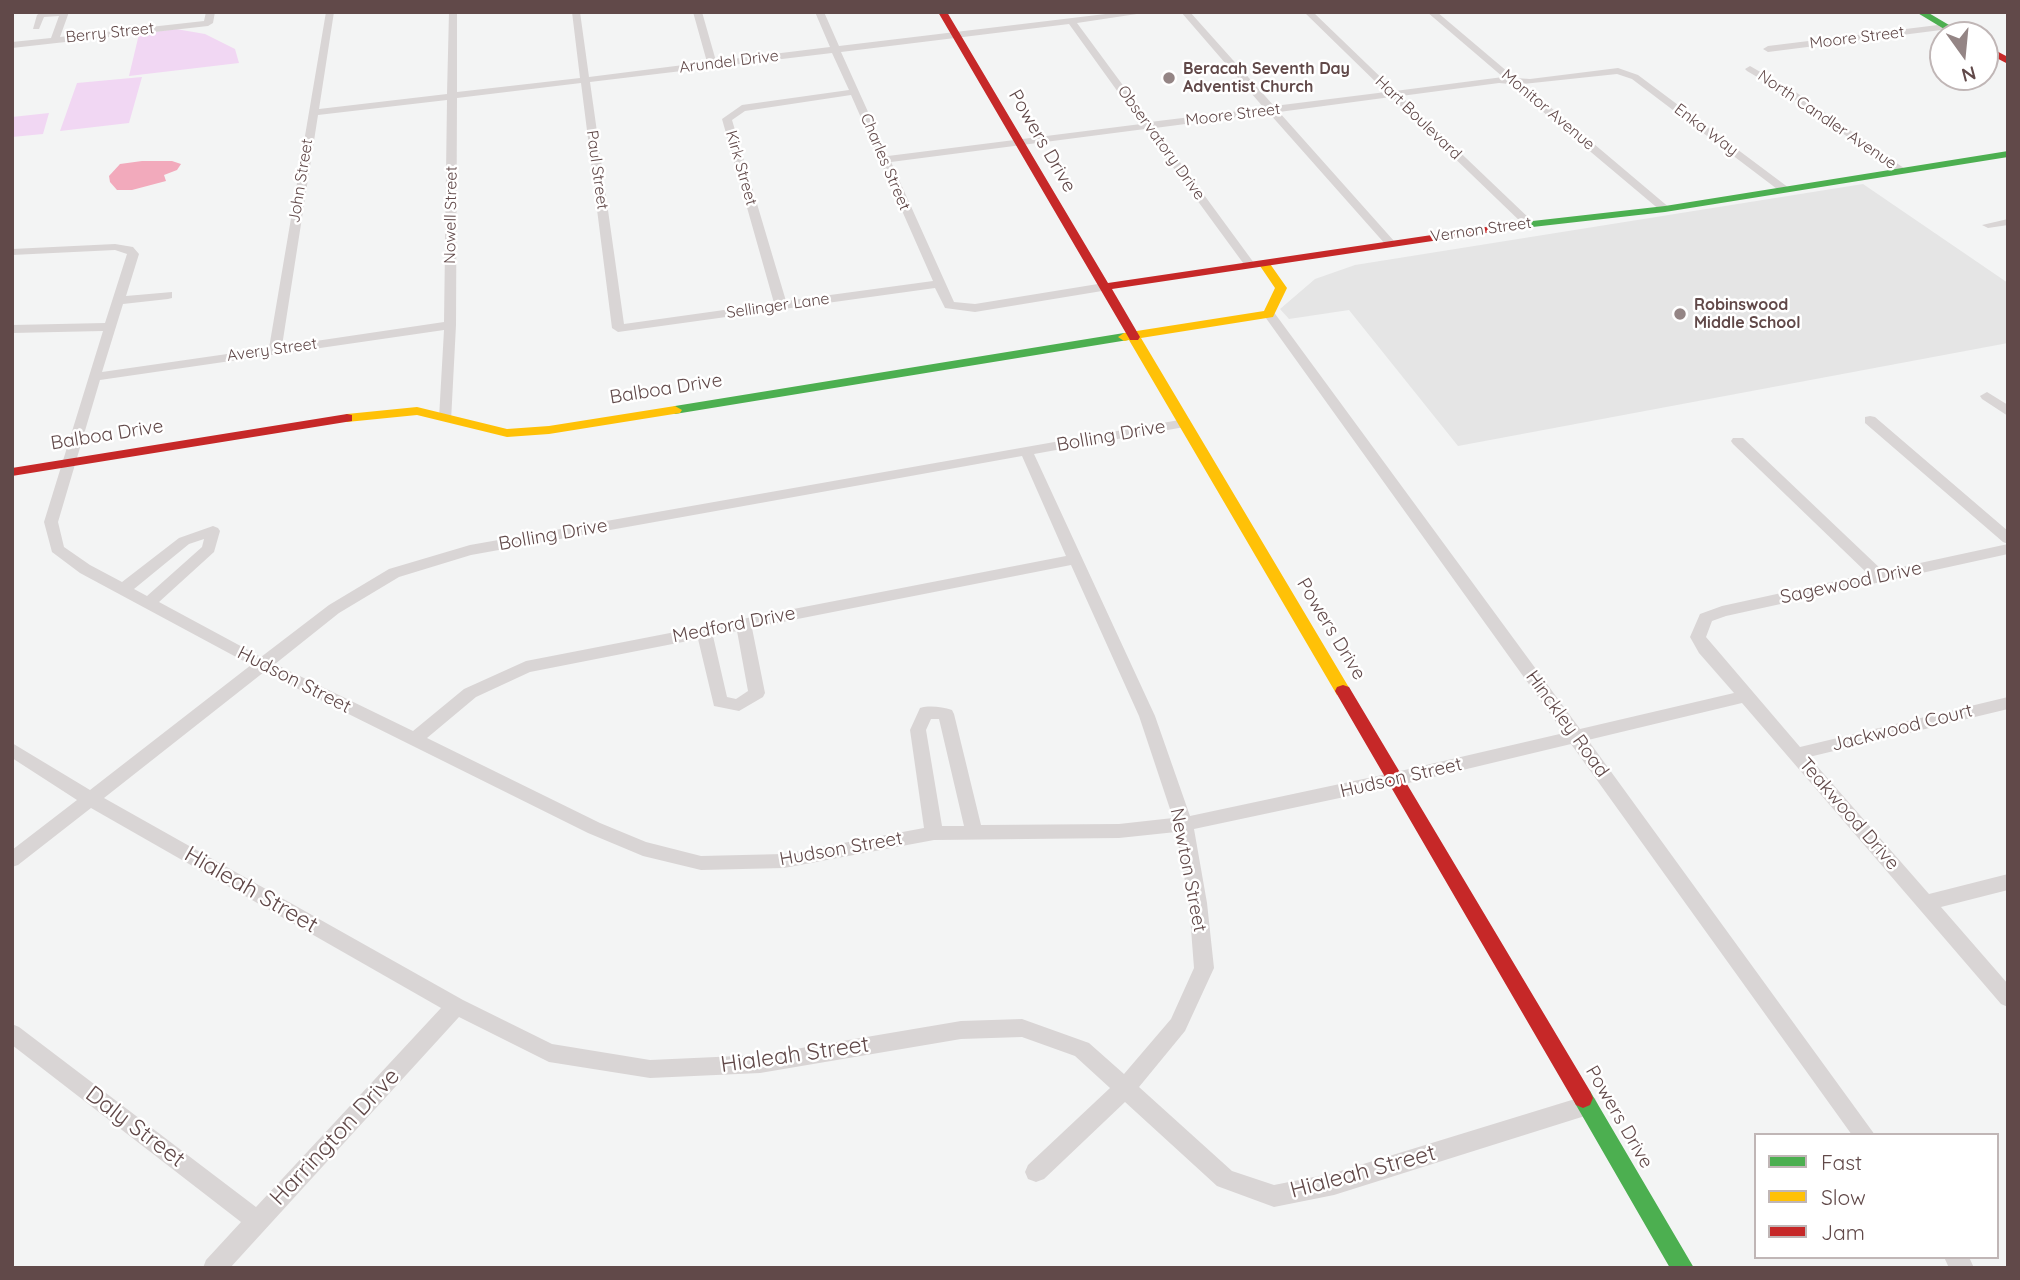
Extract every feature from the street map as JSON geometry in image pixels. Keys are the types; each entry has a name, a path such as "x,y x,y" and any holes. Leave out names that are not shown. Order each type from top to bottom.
{"street":[{"name":"Berry Street","path":"12,45 208,23 211,12"},
{"name":"John Street","path":"275,349 330,12"},
{"name":"Nowell Street","path":"446,418 450,325 453,12"},
{"name":"Paul Street","path":"576,12 618,328"},
{"path":"697,12 712,64"},
{"name":"Charles Street","path":"819,12 938,284 946,301 956,307"},
{"name":"Powers Drive","path":"942,12 1683,1268"},
{"name":"Arundel Drive","path":"312,113 954,34 1020,23 1071,21 1146,12"},
{"path":"1185,12 1390,243"},
{"name":"Hart Boulevard","path":"1308,12 1528,223"},
{"name":"Monitor Avenue","path":"1431,12 1665,208"},
{"path":"1920,12 1936,21"},
{"path":"36,27 41,15 65,13 55,39"},
{"name":"Observatory Drive","path":"1071,21 1148,126 1257,264"},
{"name":"Moore Street","path":"1768,49 1929,33"},
{"name":"North Candler Avenue","path":"1750,69 1794,95 1903,171"},
{"name":"Moore Street","path":"884,160 1394,95 1513,81 1625,72"},
{"name":"Enka Way","path":"1625,72 1785,190"},
{"name":"Kirk Street","path":"781,305 727,119 742,108 855,92"},
{"name":"Vernon Street","path":"956,307 1001,304 1528,223 1665,208 2008,154"},
{"path":"1988,225 2008,222"},
{"name":"Hudson Street","path":"12,252 115,247 130,249 133,257 66,463 51,522 57,549 123,589 261,664 413,741 643,849 701,863 784,862 934,833 1119,831 1184,824 1396,779 1746,696"},
{"path":"1257,264 1281,288 1278,300 1269,313"},
{"name":"Sellinger Lane","path":"618,328 938,284"},
{"path":"118,301 168,295"},
{"name":"Balboa Drive","path":"12,472 380,413 417,411 476,428 508,432 549,430 1269,313"},
{"name":"Hinckley Road","path":"1269,313 1864,1133"},
{"name":"Avery Street","path":"94,377 450,325"},
{"path":"12,329 111,327"},
{"path":"1987,396 2008,412"},
{"path":"1870,420 2008,539"},
{"name":"Bolling Drive","path":"12,860 334,609 394,573 470,550 1185,423"},
{"path":"1738,440 1880,577"},
{"name":"Newton Street","path":"1026,451 1147,716 1184,824 1198,903 1204,968 1178,1025 1125,1088 1036,1172"},
{"path":"123,589 184,541 212,531 209,549 148,603"},
{"name":"Sagewood Drive","path":"1700,626 1706,618 1722,611 2008,549"},
{"name":"Medford Drive","path":"413,741 470,693 526,667 1075,559"},
{"path":"704,631 720,702 739,705 757,693 743,623"},
{"name":"Teakwood Drive","path":"1700,626 1698,637 1704,649 2008,998"},
{"name":"Jackwood Court","path":"1796,754 2008,703"},
{"path":"934,833 918,730 926,712 946,714 974,832"},
{"name":"Hialeah Street","path":"12,748 90,799 456,1006 549,1053 650,1069 760,1064 961,1030 1023,1028 1082,1049 1225,1179 1274,1196 1334,1184 1588,1105"},
{"path":"1926,904 2008,881"},
{"name":"Harrington Drive","path":"214,1268 456,1006"},
{"name":"Daly Street","path":"12,1033 257,1221"}],"shaded area":[{"path":"176,29 205,34 235,49 239,63 129,76 139,34"},
{"path":"142,77 129,123 60,131 77,83"},
{"path":"49,113 43,134 12,137 12,117"},
{"path":"172,161 181,164 177,170 164,175 166,181 132,190 117,190 110,182 109,176 120,164"},
{"name":"Robinswood Middle School","path":"1863,184 2008,283 2008,343 1458,446 1349,310 1289,319 1280,309 1315,279 1355,265"}],"traffic: fast":[{"path":"1920,12 1936,21"},
{"path":"1506,227 1665,209 2008,154"},
{"path":"675,410 1124,337"},
{"path":"1583,1098 1683,1268"}],"traffic: slow":[{"path":"1124,337 1269,314 1281,288 1264,263"},
{"path":"1134,337 1343,691"},
{"path":"347,418 417,411 507,433 549,430 675,410"}],"traffic: jam":[{"path":"942,12 1134,337"},
{"path":"1999,56 2008,61"},
{"path":"1104,287 1506,227"},
{"path":"12,472 347,418"},
{"path":"1343,691 1583,1098"}],"place":[{"name":"Beracah Seventh Day Adventist Church","path":"1169,78"},
{"name":"Robinswood Middle School","path":"1680,314"}]}
